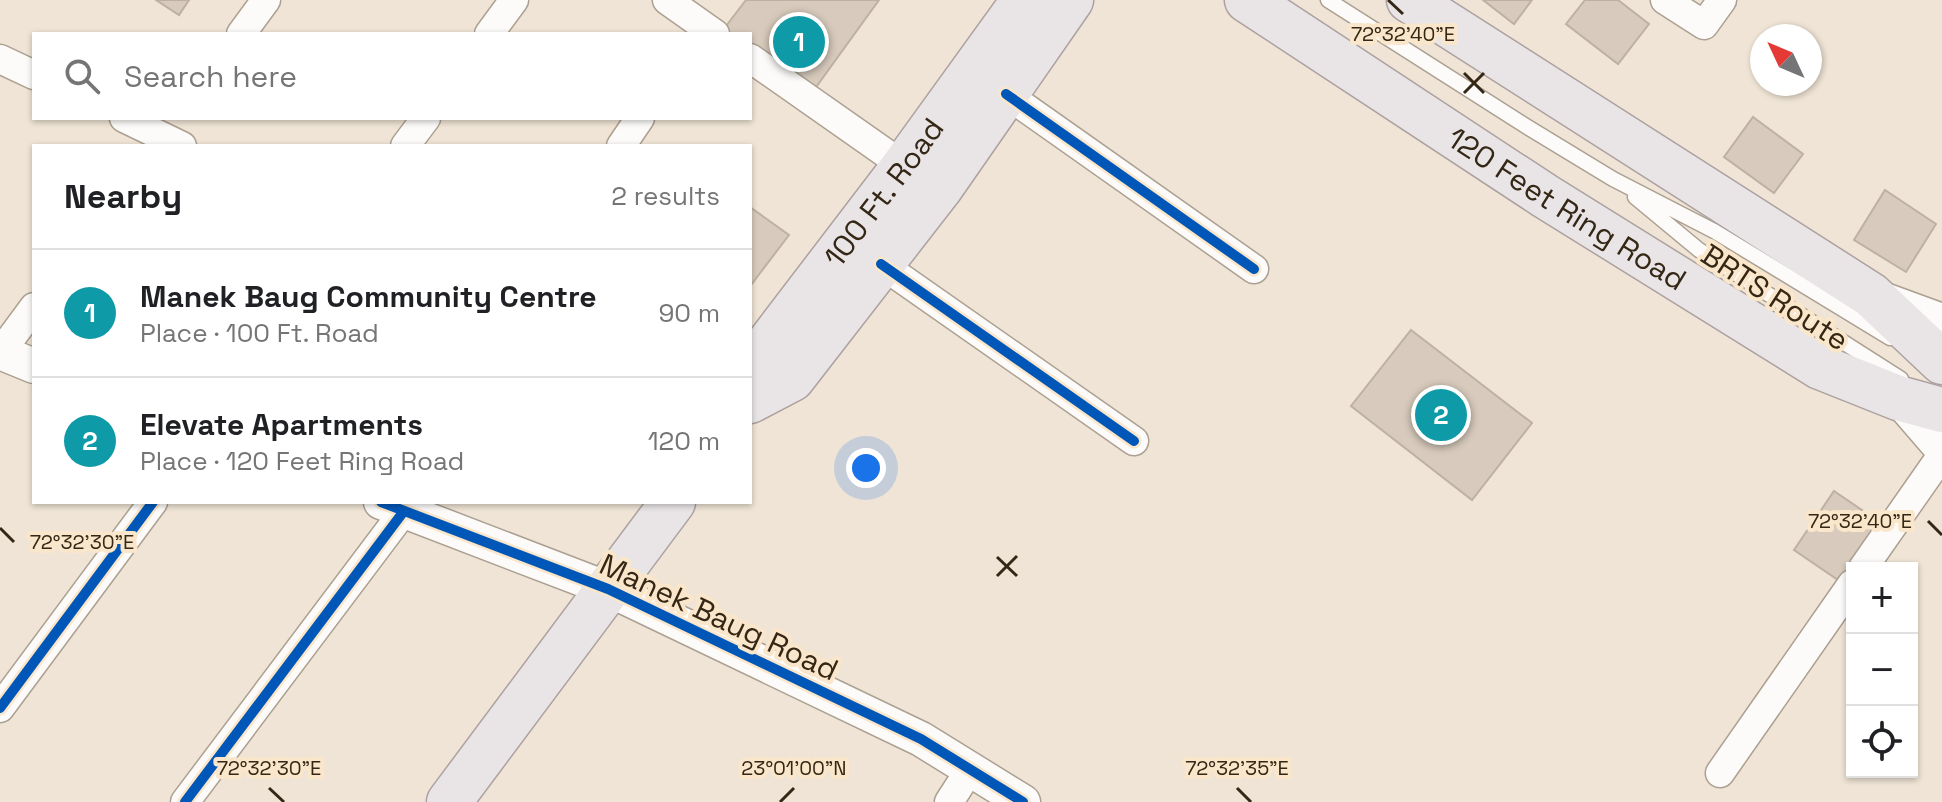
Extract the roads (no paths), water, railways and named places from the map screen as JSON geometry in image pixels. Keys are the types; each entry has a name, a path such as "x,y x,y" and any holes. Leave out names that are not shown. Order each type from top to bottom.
{"main road":[{"name":"100 Ft. Road","path":"752,380 759,356 904,166 1024,0"},
{"name":"100 Ft. Road","path":"752,400 792,379 881,264 1071,0"},
{"name":"120 Feet Ring Road","path":"1247,0 1545,196 1820,367 1898,398 1942,408"},
{"path":"1409,0 1871,295 1942,362"},
{"path":"449,802 672,504"}],"street":[{"path":"242,32 266,0"},
{"path":"490,32 514,0"},
{"path":"667,0 705,31"},
{"path":"1665,0 1704,25 1722,0"},
{"path":"0,59 32,74"},
{"path":"752,59 904,166"},
{"path":"1006,94 1254,269"},
{"path":"129,120 170,137"},
{"path":"406,144 424,120"},
{"path":"622,144 639,120"},
{"path":"881,264 1134,441"},
{"path":"1871,295 1942,321"},
{"path":"32,310 0,353 32,365"},
{"path":"1867,562 1942,452 1898,398"},
{"path":"0,708 152,504"},
{"path":"185,802 392,506"},
{"name":"Manek Baug Road","path":"392,506 608,589 921,739 1023,802"},
{"path":"1720,773 1846,593"},
{"path":"949,802 971,768"}],"lane":[{"name":"BRTS Route","path":"1328,0 1613,179 1714,231 1942,369"},
{"name":"BRTS Route","path":"1613,179 1699,250 1942,408"}],"place":[{"name":"Manek Baug Community Centre","path":"799,42"},
{"name":"Elevate Apartments","path":"1441,415"}]}
